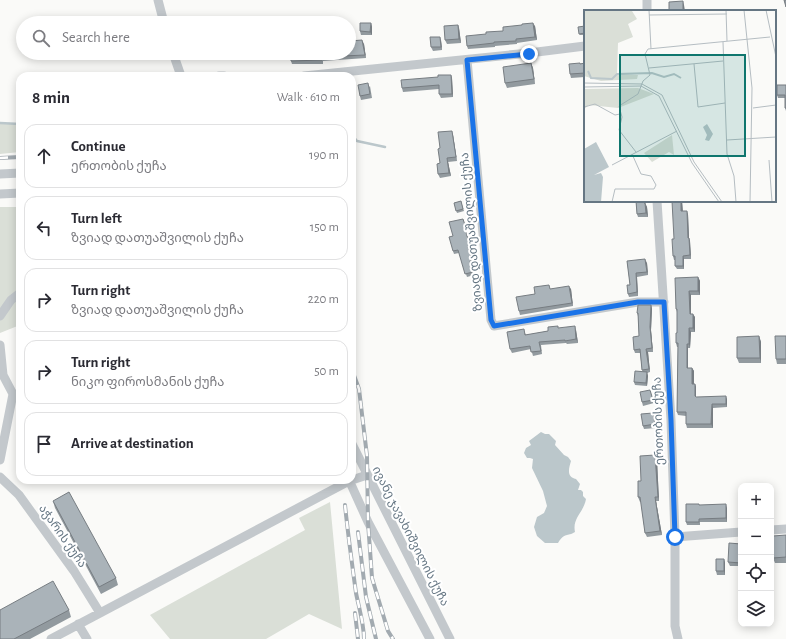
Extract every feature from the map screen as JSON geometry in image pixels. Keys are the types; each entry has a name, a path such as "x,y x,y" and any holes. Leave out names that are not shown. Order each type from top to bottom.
{"street":[{"path":"158,0 162,16"},
{"path":"345,72 529,54 584,46"},
{"path":"175,60 180,72"},
{"name":"ზვიად დათუაშვილის ქუჩა","path":"467,60 491,320 494,326 638,302 664,302"},
{"path":"0,174 16,173"},
{"path":"0,194 16,193"},
{"name":"ერთობის ქუჩა","path":"658,202 671,420 675,537 675,626 678,639"},
{"path":"0,316 11,300 16,296"},
{"path":"0,345 1,375 13,394 0,460"},
{"name":"ივანე ჯავახიშვილის ქუჩა","path":"356,452 450,639"},
{"path":"356,479 367,475"},
{"name":"აჭარის ქუჩა","path":"0,477 20,495 74,571 100,613"},
{"path":"50,639 343,484"},
{"path":"350,484 368,522 430,639"},
{"path":"774,530 786,529"},
{"path":"675,537 738,532"},
{"path":"78,624 88,639"}],"shaded area":[{"path":"0,123 16,124 16,152 0,154"},
{"path":"0,207 16,207 16,327 0,333"},
{"path":"541,432 549,434 556,441 555,445 571,461 569,474 580,484 578,490 583,492 583,496 586,499 575,523 575,532 564,536 558,543 545,543 537,536 534,527 537,517 544,513 547,506 543,491 532,468 533,459 527,458 524,453 526,448 531,445 529,441"},
{"path":"330,502 342,629 309,614 266,639 170,639 150,615 305,530 299,518"}],"building":[{"path":"683,1 683,10 669,10 669,2"},
{"path":"360,23 371,23 370,32 360,31"},
{"path":"533,23 535,37 516,39 516,41 494,42 467,46 466,36 486,34 486,32 503,31 503,27"},
{"path":"458,25 459,39 445,40 444,26"},
{"path":"584,26 584,33 579,34 578,27"},
{"path":"430,37 440,37 441,47 431,47"},
{"path":"356,40 362,40 365,55 356,55"},
{"path":"291,60 322,60 291,61"},
{"path":"531,63 534,79 505,83 503,67"},
{"path":"584,63 584,73 570,74 569,64"},
{"path":"438,75 451,75 452,94 439,94 439,85 402,88 401,80 438,77"},
{"path":"368,83 370,94 360,96 358,85"},
{"path":"777,85 786,85 786,108 785,95 777,95"},
{"path":"452,131 456,157 447,158 449,173 438,174 437,164 440,163 438,149 440,148 438,132"},
{"path":"461,201 463,209 456,211 454,203"},
{"path":"636,202 644,202 645,203 646,213 637,214"},
{"path":"672,202 681,202 681,211 687,211 690,255 683,256 683,266 675,266 672,239 674,239"},
{"path":"463,219 470,246 468,247 472,260 470,261 473,272 465,274 458,250 453,251 449,237 453,236 449,222"},
{"path":"645,259 647,272 636,273 637,292 628,294 627,285 630,285 627,261"},
{"path":"698,277 698,291 689,291 690,314 693,314 693,328 689,328 687,368 692,368 692,384 695,384 696,397 726,396 726,404 712,404 711,424 686,424 686,412 677,412 678,343 676,343 677,309 675,278"},
{"path":"549,285 550,289 569,286 572,303 519,311 516,297 535,294 534,287"},
{"path":"638,305 651,305 650,327 652,348 646,349 649,369 642,370 640,349 634,350 633,337 639,336 637,313"},
{"path":"558,326 558,328 575,326 576,339 539,342 541,351 531,352 530,346 510,349 507,332 524,329 525,335 548,331 548,327"},
{"path":"759,336 760,358 737,358 737,337"},
{"path":"775,336 786,336 786,359 776,359"},
{"path":"635,371 647,372 646,383 634,382"},
{"path":"650,390 653,400 642,402 640,392"},
{"path":"653,413 655,424 643,426 641,414"},
{"path":"655,455 658,497 655,497 660,531 645,533 640,497 638,497 638,481 641,481 640,456"},
{"path":"69,492 116,578 99,587 53,501"},
{"path":"686,504 726,504 726,518 699,519 699,522 686,522"},
{"path":"786,535 786,557 774,558 774,536"},
{"path":"729,543 738,544 738,563 728,562"},
{"path":"716,559 724,559 724,571 716,571"},
{"path":"53,581 69,610 14,639 0,639 0,610"}],"waterway":[{"path":"0,123 16,124"},
{"path":"356,140 385,147"}],"railway":[{"path":"0,158 16,157"},
{"path":"356,381 359,389 367,456 368,522 372,578 388,631 393,639"},
{"path":"345,505 356,593 364,639"},
{"path":"358,532 366,597 376,639"},
{"path":"355,613 358,639"}],"route":[{"path":"529,54 467,60 491,320 494,326 638,302 664,302 671,420 675,537"}]}
